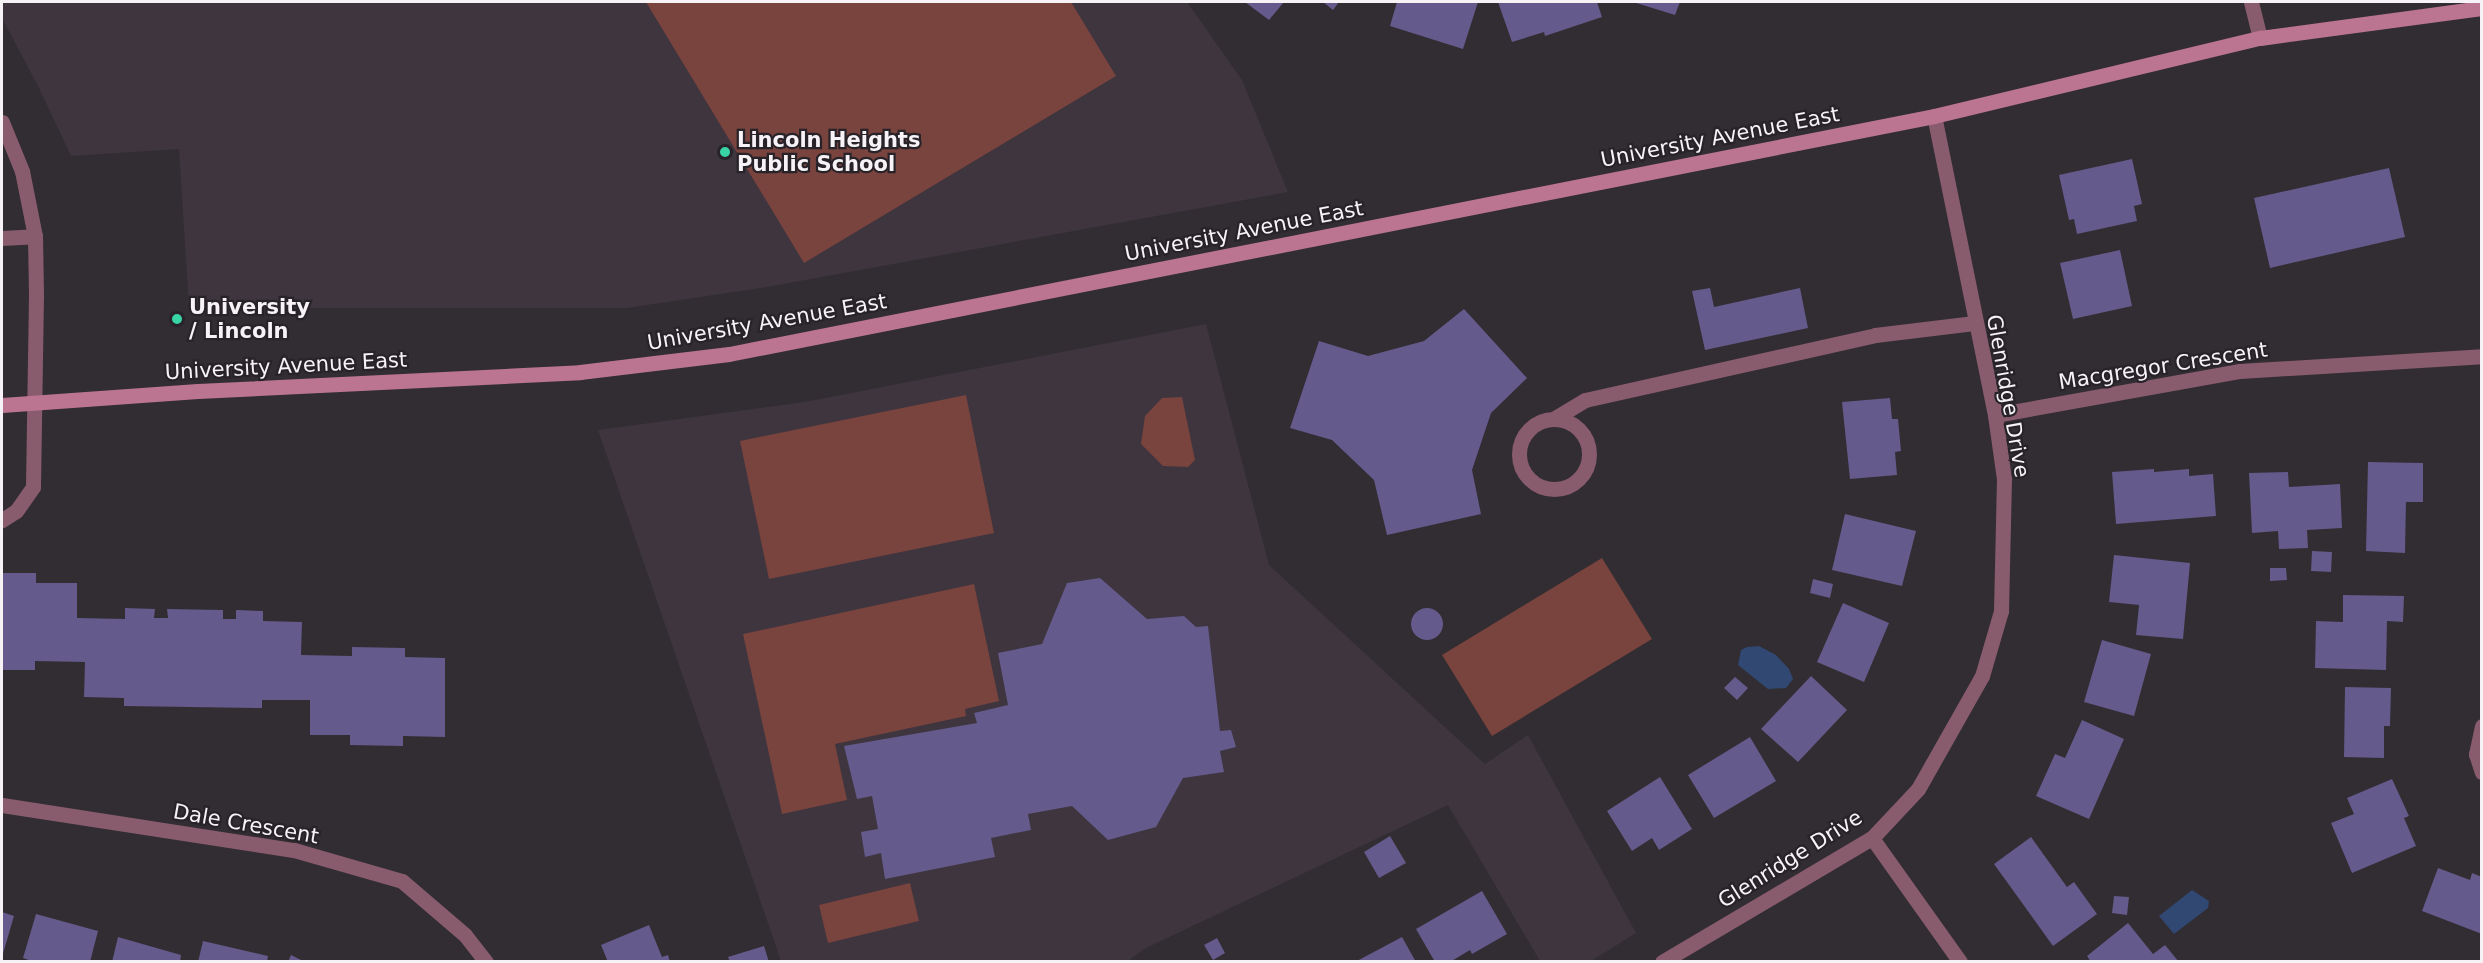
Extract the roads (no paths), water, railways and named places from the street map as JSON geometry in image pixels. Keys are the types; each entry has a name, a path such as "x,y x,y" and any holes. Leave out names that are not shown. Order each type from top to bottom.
{"main road":[{"name":"University Avenue East","path":"2,405 198,391 580,372 729,354 1934,116 2260,38 2481,8"}],"street":[{"path":"2251,2 2260,38"},
{"name":"Glenridge Drive","path":"1662,962 1872,838 1918,789 1982,676 2001,611 2004,479 1995,415 1974,323 1934,116"},
{"path":"2,122 22,171 35,236 33,487 16,511 2,520"},
{"path":"2,238 35,236"},
{"path":"1555,418 1567,421 1585,437 1589,460 1577,481 1556,489 1544,488 1526,475 1519,454 1520,443 1533,425 1555,418 1585,400 1875,335 1974,323"},
{"name":"Macgregor Crescent","path":"1995,415 2240,371 2481,356"},
{"path":"2481,726 2476,754 2481,772"},
{"name":"Dale Crescent","path":"2,805 294,850 402,881 465,936 486,962"},
{"path":"1872,838 1960,962"}],"water":[{"path":"1759,646 1776,655 1789,669 1793,679 1786,688 1768,689 1738,665 1741,650"},
{"path":"2192,890 2209,901 2208,908 2174,934 2159,916"}],"place":[{"name":"Lincoln Heights Public School","path":"725,152"},
{"name":"University / Lincoln","path":"177,319"}]}
